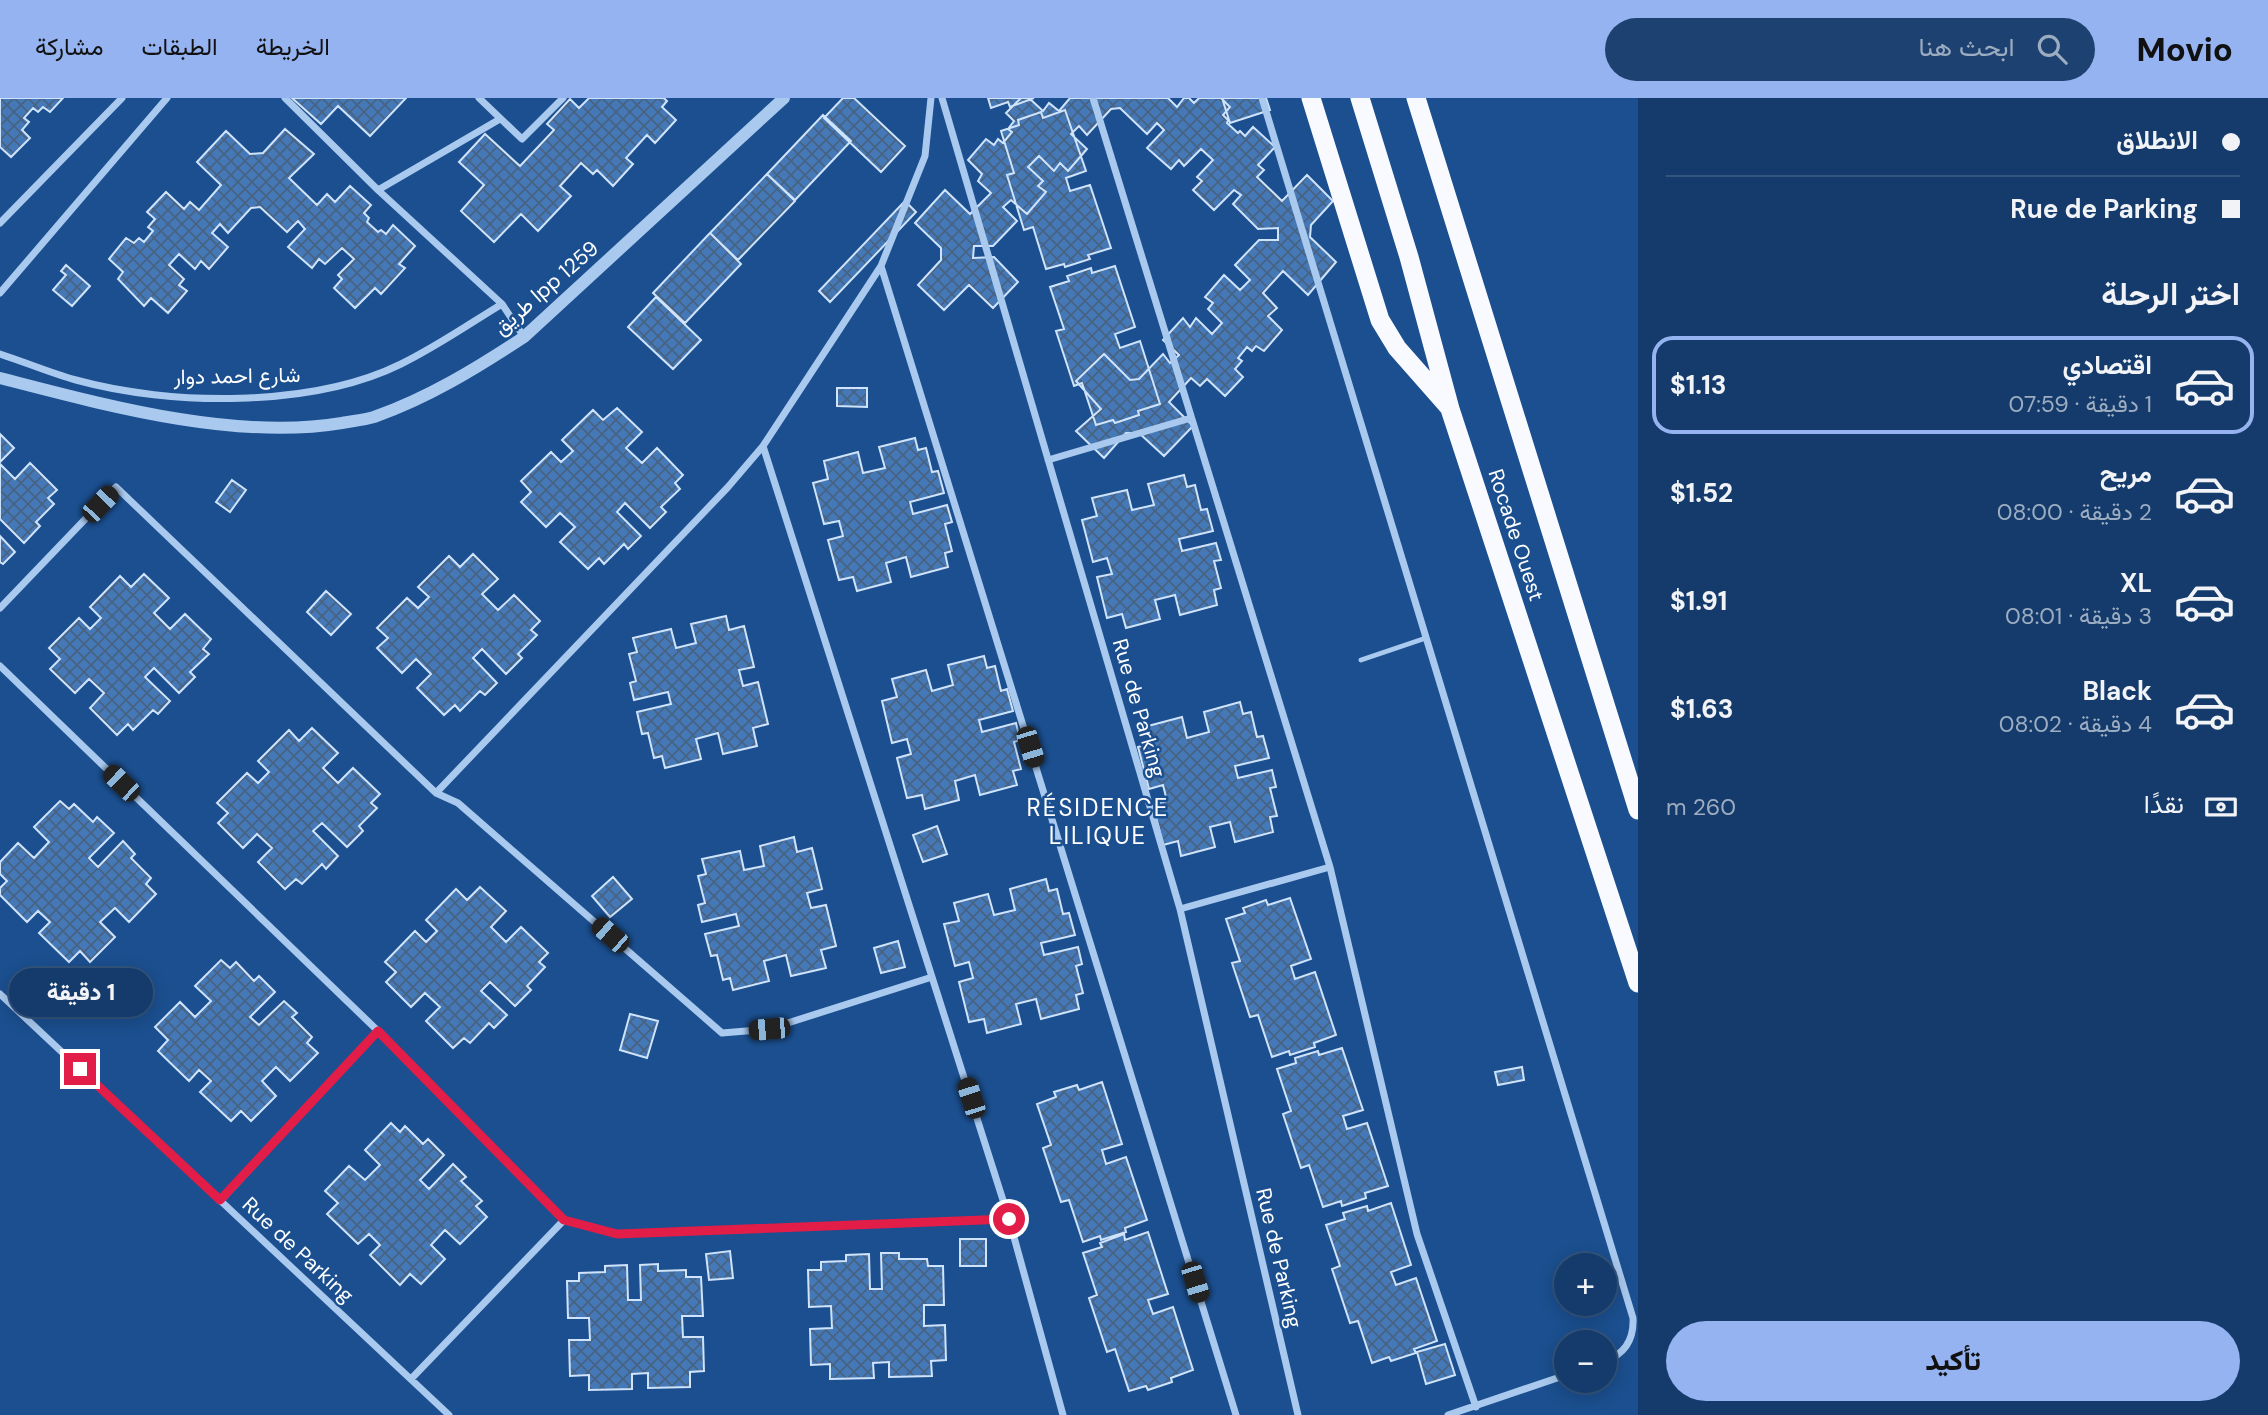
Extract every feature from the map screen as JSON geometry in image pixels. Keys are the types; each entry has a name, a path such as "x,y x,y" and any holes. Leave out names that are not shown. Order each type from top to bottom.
{"highway":[{"path":"1311,98 1380,320 1397,348 1450,409"},
{"name":"Rocade Ouest","path":"1360,98 1409,257 1450,409 1638,983"},
{"name":"Rocade Ouest","path":"1416,98 1638,810"}],"street":[{"path":"0,223 122,98"},
{"path":"0,293 167,98"},
{"path":"285,98 378,190 502,304 524,337"},
{"path":"479,98 522,139 563,98"},
{"name":"طريق lpp 1259","path":"0,377 76,398 163,415 265,428 315,427 372,418 476,369 524,337 784,98"},
{"path":"436,793 728,487 763,446 881,266 925,156 931,98"},
{"name":"Rue de Parking","path":"942,98 1180,909 1298,1415"},
{"path":"1093,98 1330,867 1417,1234 1476,1407"},
{"path":"1262,98 1633,1318 1634,1328 1627,1346 1617,1355"},
{"path":"378,190 500,120"},
{"path":"881,266 1236,1415"},
{"name":"شارع احمد دوار","path":"0,354 75,379 167,395 214,398 309,392 355,382 401,364 502,304"},
{"path":"1048,460 1191,418"},
{"path":"763,446 1009,1219 1063,1415"},
{"path":"0,608 116,487 436,793 458,803 722,1033 769,1029 932,977"},
{"path":"0,666 378,1031 564,1220 617,1234 1009,1219"},
{"path":"1180,909 1330,867"},
{"name":"Rue de Parking","path":"0,994 449,1415"},
{"path":"220,1200 378,1031"},
{"path":"411,1380 564,1220"},
{"path":"1448,1415 1554,1379"}],"lane":[{"path":"1361,660 1426,638"}],"building":[{"path":"0,98 63,98 50,112 43,107 38,112 33,108 24,118 29,122 22,130 30,138 11,157 0,147"},
{"path":"292,98 406,98 370,136 338,106 321,124"},
{"path":"589,98 664,98 667,101 662,107 676,120 655,143 647,135 626,158 633,164 613,186 597,170 593,174 581,163 560,186 571,196 538,231 521,214 494,242 461,211 484,185 459,162 485,134 520,166 554,130 547,124 570,99 579,108"},
{"path":"843,98 854,98 905,146 881,172 824,118"},
{"path":"988,98 1034,98 1010,107 1008,102 991,108"},
{"path":"1021,98 1029,98 1043,111 1049,103 1059,111 1070,98 1168,98 1177,107 1184,98 1189,98 1194,103 1199,98 1221,98 1230,107 1223,115 1238,133 1240,131 1245,136 1253,127 1275,147 1258,165 1264,170 1257,177 1282,201 1307,175 1333,201 1311,225 1310,237 1336,262 1308,295 1283,271 1263,293 1277,308 1268,316 1282,330 1264,351 1256,346 1252,351 1247,347 1238,358 1242,361 1235,369 1243,377 1225,396 1207,379 1200,386 1191,378 1169,402 1193,426 1164,456 1139,433 1126,433 1104,458 1076,431 1101,409 1076,381 1104,354 1130,380 1139,379 1163,354 1170,363 1179,355 1163,340 1183,318 1190,327 1196,318 1212,334 1222,323 1208,309 1213,303 1205,297 1224,275 1240,290 1250,280 1235,265 1259,240 1278,240 1278,228 1258,229 1233,204 1241,195 1234,190 1214,210 1193,190 1202,181 1197,177 1213,160 1201,149 1184,166 1179,160 1171,169 1147,148 1164,130 1157,123 1147,134 1120,108 1111,109 1087,135 1079,126 1071,134 1087,149 1068,171 1060,163 1054,171 1039,156 1028,167 1043,181 1038,186 1046,192 1027,214 1011,200 1003,207 1017,221 993,246 974,246 973,258 994,257 1018,282 993,308 969,285 944,310 918,285 941,260 941,248 915,223 945,190 970,214 991,193 978,181 982,174 968,160 986,139 994,145 998,139 1003,143 1012,132 1008,129 1014,121 1006,113"},
{"path":"1222,98 1266,98 1270,110 1230,123"},
{"path":"1065,110 1086,171 1066,178 1070,191 1090,185 1111,248 1088,255 1090,259 1065,267 1064,264 1046,269 1033,227 1024,230 1007,175 1014,173 1001,131 1019,125 1018,120 1041,112 1043,118"},
{"path":"823,115 851,141 795,200 767,174"},
{"path":"285,129 314,154 289,178 317,205 327,194 335,202 350,186 371,205 364,213 369,218 367,222 378,232 381,230 386,234 393,225 415,246 399,264 405,268 381,294 375,288 355,308 334,288 342,279 338,275 354,259 342,248 325,264 319,259 312,268 288,247 305,229 298,221 287,232 260,207 251,208 228,233 220,224 212,233 228,247 209,269 201,261 195,269 179,254 169,265 184,279 179,285 187,291 168,313 151,298 144,306 118,279 123,272 109,259 126,238 134,243 139,238 144,242 153,231 148,227 155,219 147,212 166,192 184,209 190,202 199,210 221,185 197,162 226,131 250,154 263,153"},
{"path":"767,174 795,201 738,260 710,233"},
{"path":"905,201 916,212 830,302 819,291"},
{"path":"710,233 741,264 685,323 653,293"},
{"path":"66,265 90,286 72,306 53,290 66,275 61,271"},
{"path":"1115,266 1135,327 1115,334 1120,348 1140,341 1160,404 1138,411 1139,415 1115,423 1113,420 1096,425 1082,383 1074,386 1056,331 1064,329 1050,287 1069,281 1067,276 1091,268 1092,273"},
{"path":"656,297 701,340 673,369 628,327"},
{"path":"837,388 867,388 867,407 837,406"},
{"path":"617,408 642,432 626,448 642,463 657,448 683,475 675,483 680,489 661,507 666,512 650,528 625,503 617,512 641,536 628,549 624,544 604,564 599,558 588,569 560,542 575,527 560,513 546,527 521,502 531,492 521,481 551,452 561,462 573,451 562,440 593,410 603,420"},
{"path":"0,434 14,448 0,462"},
{"path":"915,438 918,450 926,448 932,472 938,471 944,493 910,502 913,514 947,505 952,522 945,524 952,551 945,553 948,567 911,577 906,557 886,563 891,582 857,591 853,577 839,580 828,540 843,536 839,521 824,524 813,483 828,479 824,461 858,452 863,473 885,468 879,447"},
{"path":"30,463 57,490 48,498 54,504 36,522 40,526 24,543 0,519 0,464 15,479"},
{"path":"1184,475 1187,487 1195,485 1201,510 1207,509 1213,531 1179,539 1182,551 1216,543 1221,560 1214,561 1221,588 1214,590 1217,605 1180,615 1175,595 1155,600 1160,619 1126,628 1122,614 1107,618 1097,577 1112,574 1107,558 1093,562 1082,520 1097,516 1092,498 1127,490 1132,510 1154,505 1148,484"},
{"path":"232,480 246,490 230,512 216,502"},
{"path":"0,536 15,552 3,564 0,562"},
{"path":"473,554 498,579 482,594 498,610 514,595 540,621 531,630 537,635 518,654 522,658 506,674 482,649 473,658 497,683 485,695 480,691 460,711 455,705 444,715 417,688 431,674 416,659 402,673 377,648 388,638 377,628 407,598 418,608 429,597 418,587 449,556 460,567"},
{"path":"144,574 169,598 154,613 170,629 185,614 211,639 203,649 209,654 190,672 195,677 179,693 154,668 145,677 170,701 158,714 153,710 133,730 128,724 117,735 90,708 104,693 89,679 75,693 50,669 60,659 49,648 79,618 90,629 101,618 90,607 120,576 131,587"},
{"path":"326,591 351,614 331,635 307,612"},
{"path":"726,616 729,630 744,626 754,667 739,670 743,686 758,682 768,724 753,728 757,746 723,754 718,733 696,739 701,759 665,768 662,756 654,758 648,733 642,734 637,712 671,704 668,692 634,700 630,683 636,681 629,654 637,652 633,638 671,629 676,648 696,643 691,624"},
{"path":"984,656 987,668 995,666 1001,691 1007,689 1013,711 979,720 982,732 1016,723 1020,740 1014,742 1021,769 1013,771 1017,785 980,795 975,775 955,781 959,800 925,809 922,795 907,798 897,758 911,754 907,739 892,743 882,701 897,697 892,679 926,670 932,691 953,685 948,665"},
{"path":"1240,702 1243,714 1251,712 1257,737 1263,736 1269,758 1235,766 1238,778 1272,770 1276,787 1270,788 1277,816 1270,817 1273,832 1235,842 1230,822 1210,827 1215,847 1181,856 1178,841 1163,845 1153,805 1167,801 1163,785 1149,789 1138,747 1153,743 1148,726 1182,717 1187,738 1209,732 1204,712"},
{"path":"312,728 338,753 323,768 338,783 353,768 380,794 371,803 377,808 359,826 363,831 347,847 322,823 313,831 338,856 326,869 322,864 302,884 296,879 285,889 258,862 272,848 257,834 243,848 218,823 228,813 217,803 247,773 258,783 269,772 258,761 289,730 299,741"},
{"path":"60,801 69,809 74,804 93,822 97,817 114,833 89,858 98,867 123,841 135,854 131,858 151,878 146,884 156,894 129,922 115,908 100,922 115,937 90,962 80,951 69,962 39,933 50,922 38,911 27,922 0,895 0,888 7,881 0,874 0,862 18,843 34,858 49,842 34,827"},
{"path":"937,826 947,854 923,862 913,835"},
{"path":"794,837 797,852 812,848 822,889 807,893 811,908 826,905 836,946 821,950 826,968 791,976 786,955 764,961 769,981 733,990 730,978 723,980 717,955 711,956 705,934 739,926 736,914 702,922 698,905 705,903 698,876 706,874 702,859 740,851 744,870 764,866 760,846"},
{"path":"613,877 632,899 610,917 592,896"},
{"path":"1046,879 1049,891 1057,889 1063,914 1069,913 1075,935 1041,943 1044,955 1078,947 1082,964 1076,966 1083,993 1076,995 1079,1009 1041,1019 1036,999 1016,1004 1021,1024 987,1033 984,1019 969,1022 959,982 973,978 969,962 955,966 944,924 959,921 954,903 988,894 994,915 1015,910 1010,889"},
{"path":"480,887 506,911 491,927 506,942 521,927 548,953 539,962 545,967 527,986 531,990 515,1006 490,982 481,991 507,1015 494,1028 489,1023 470,1043 464,1038 453,1048 426,1021 440,1007 425,993 411,1007 386,982 396,972 385,962 415,931 426,942 437,931 426,920 456,889 467,900"},
{"path":"1290,898 1311,959 1291,966 1295,979 1315,972 1336,1035 1314,1043 1315,1047 1290,1055 1289,1051 1272,1057 1258,1015 1250,1017 1232,963 1240,961 1226,919 1245,913 1243,908 1266,900 1268,905"},
{"path":"898,941 905,967 881,973 874,948"},
{"path":"221,960 230,968 236,962 254,981 259,976 275,992 250,1017 259,1025 284,1001 297,1013 292,1017 312,1037 307,1043 318,1053 290,1081 276,1067 262,1081 276,1096 251,1121 241,1111 231,1121 200,1092 211,1081 199,1070 189,1081 158,1051 168,1040 155,1027 180,1002 195,1017 211,1001 195,986"},
{"path":"630,1014 658,1021 647,1058 620,1050"},
{"path":"1342,1048 1363,1110 1343,1116 1347,1129 1367,1123 1388,1186 1365,1193 1366,1198 1342,1206 1341,1201 1323,1207 1309,1165 1301,1168 1283,1114 1291,1111 1277,1069 1296,1063 1295,1058"},
{"path":"1522,1067 1524,1080 1498,1085 1495,1072"},
{"path":"1102,1082 1122,1144 1102,1150 1106,1164 1126,1157 1147,1220 1125,1228 1126,1232 1101,1240 1100,1236 1083,1242 1069,1200 1061,1202 1043,1148 1051,1145 1037,1104 1056,1097 1054,1092 1077,1085 1079,1090"},
{"path":"391,1123 400,1132 405,1126 423,1144 428,1139 444,1155 420,1180 429,1189 453,1164 466,1177 461,1181 482,1201 476,1206 487,1217 460,1244 445,1230 431,1245 445,1259 421,1284 410,1274 400,1285 370,1255 380,1245 369,1234 358,1244 327,1214 338,1203 325,1191 349,1166 365,1180 380,1165 365,1150"},
{"path":"1391,1203 1411,1265 1391,1272 1396,1285 1416,1278 1437,1341 1414,1349 1416,1353 1391,1361 1389,1357 1372,1363 1358,1321 1350,1323 1332,1269 1340,1266 1326,1225 1345,1219 1343,1213 1367,1206 1368,1211"},
{"path":"1148,1232 1168,1294 1148,1300 1153,1314 1173,1307 1193,1370 1171,1378 1172,1382 1148,1390 1146,1386 1129,1391 1115,1349 1107,1352 1089,1298 1097,1295 1083,1253 1102,1247 1100,1243 1124,1234 1125,1240"},
{"path":"960,1239 986,1239 986,1266 960,1266"},
{"path":"730,1251 733,1278 709,1280 706,1254"},
{"path":"881,1253 899,1253 899,1259 927,1259 928,1266 943,1266 944,1305 924,1305 924,1326 945,1325 946,1360 931,1361 932,1376 889,1377 889,1362 873,1363 874,1378 830,1379 830,1364 811,1365 810,1329 832,1328 831,1306 809,1307 808,1270 821,1270 821,1262 846,1261 846,1255 869,1254 870,1289 882,1289"},
{"path":"658,1264 658,1271 686,1270 686,1277 701,1277 703,1316 682,1316 683,1337 703,1337 704,1371 690,1372 690,1387 648,1388 648,1373 632,1374 632,1389 589,1390 589,1375 570,1376 569,1340 590,1340 589,1318 568,1318 567,1281 579,1281 579,1273 605,1272 605,1266 627,1265 628,1300 641,1300 640,1265"},
{"path":"1445,1344 1455,1375 1426,1384 1417,1352"}],"district":[{"name":"RÉSIDENCE LILIQUE","path":"1098,821"}],"route":[{"path":"80,1069 220,1200 378,1031 564,1220 617,1234 1009,1219"}]}
